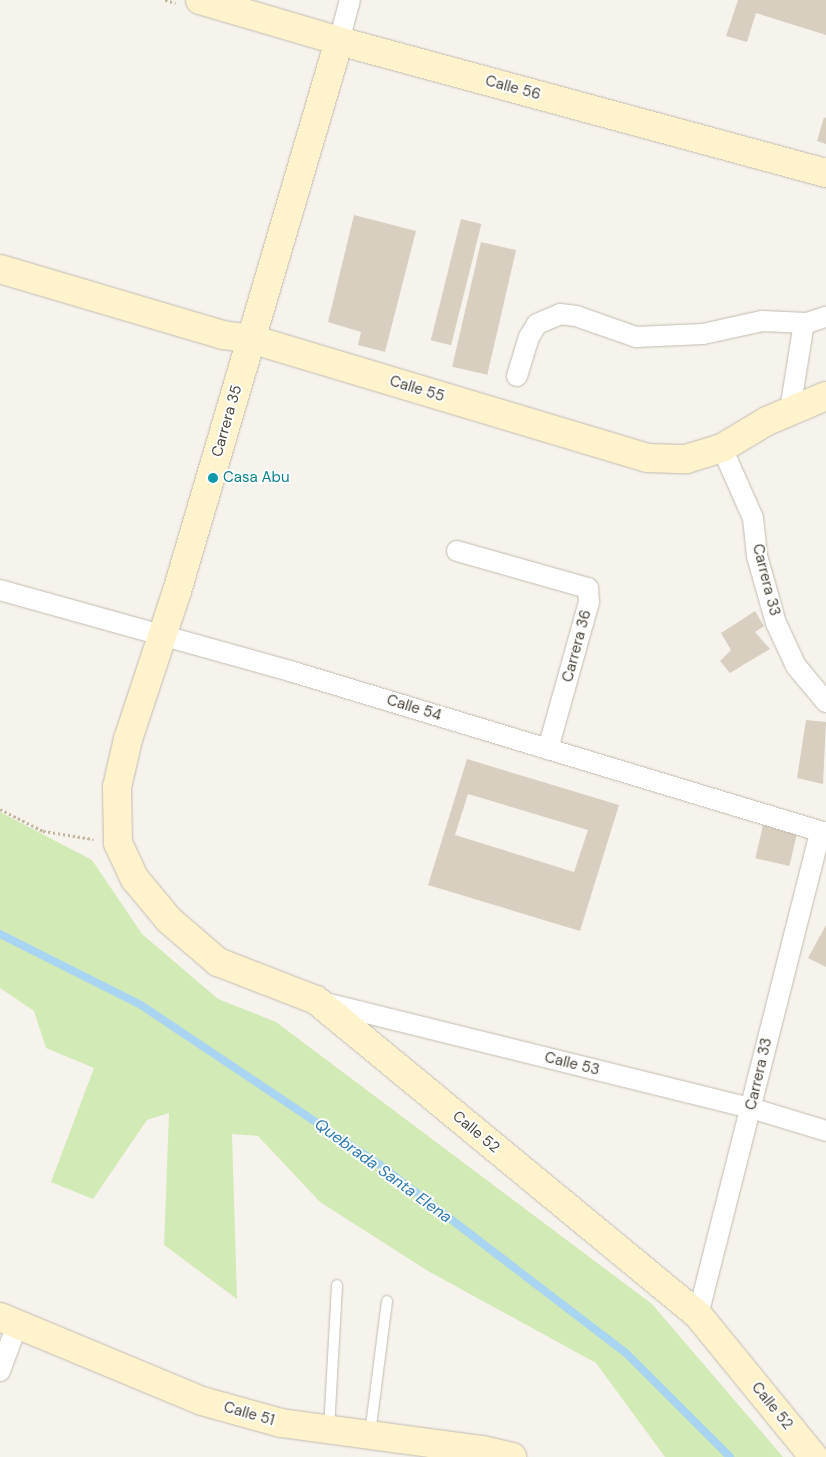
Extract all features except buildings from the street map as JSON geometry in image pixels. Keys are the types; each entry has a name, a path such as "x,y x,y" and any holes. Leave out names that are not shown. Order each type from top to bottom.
{"street":[{"name":"Calle 56","path":"200,0 339,41 826,172"},
{"name":"Carrera 35","path":"118,843 117,787 128,739 164,635 350,0"},
{"name":"Calle 55","path":"0,269 223,335 251,339 648,458 686,459 722,448 790,410 826,396"},
{"path":"517,376 529,337 536,324 560,314 576,316 644,337 703,334 762,321 817,320"},
{"path":"790,410 802,330 817,320"},
{"name":"Carrera 33","path":"722,448 753,518 758,556 776,623 796,666 826,702"},
{"name":"Carrera 36","path":"457,551 588,588 589,602 548,748"},
{"name":"Calle 54","path":"0,590 164,635 548,748 823,833"},
{"name":"Carrera 33","path":"698,1315 823,833"},
{"name":"Calle 52","path":"118,843 135,879 169,920 218,962 316,1000 698,1315 814,1457"},
{"name":"Calle 53","path":"316,1000 751,1108 826,1131"},
{"path":"0,1371 8,1321"},
{"name":"Calle 51","path":"8,1321 202,1401 282,1424 370,1435 512,1457"}],"lane":[{"path":"329,1430 336,1285"},
{"path":"370,1435 387,1301"}],"path":[{"path":"0,808 43,831 118,843"}],"green space":[{"path":"0,812 92,860 142,934 218,999 276,1022 652,1304 783,1457 665,1457 596,1363 428,1271 320,1202 258,1136 232,1134 237,1299 164,1245 169,1113 147,1120 93,1199 51,1182 94,1068 46,1048 34,1011 0,988"}],"waterway":[{"name":"Quebrada Santa Elena","path":"0,934 141,1005 380,1165 626,1353 730,1457"}],"place":[{"name":"Casa Abu","path":"213,478"}]}
